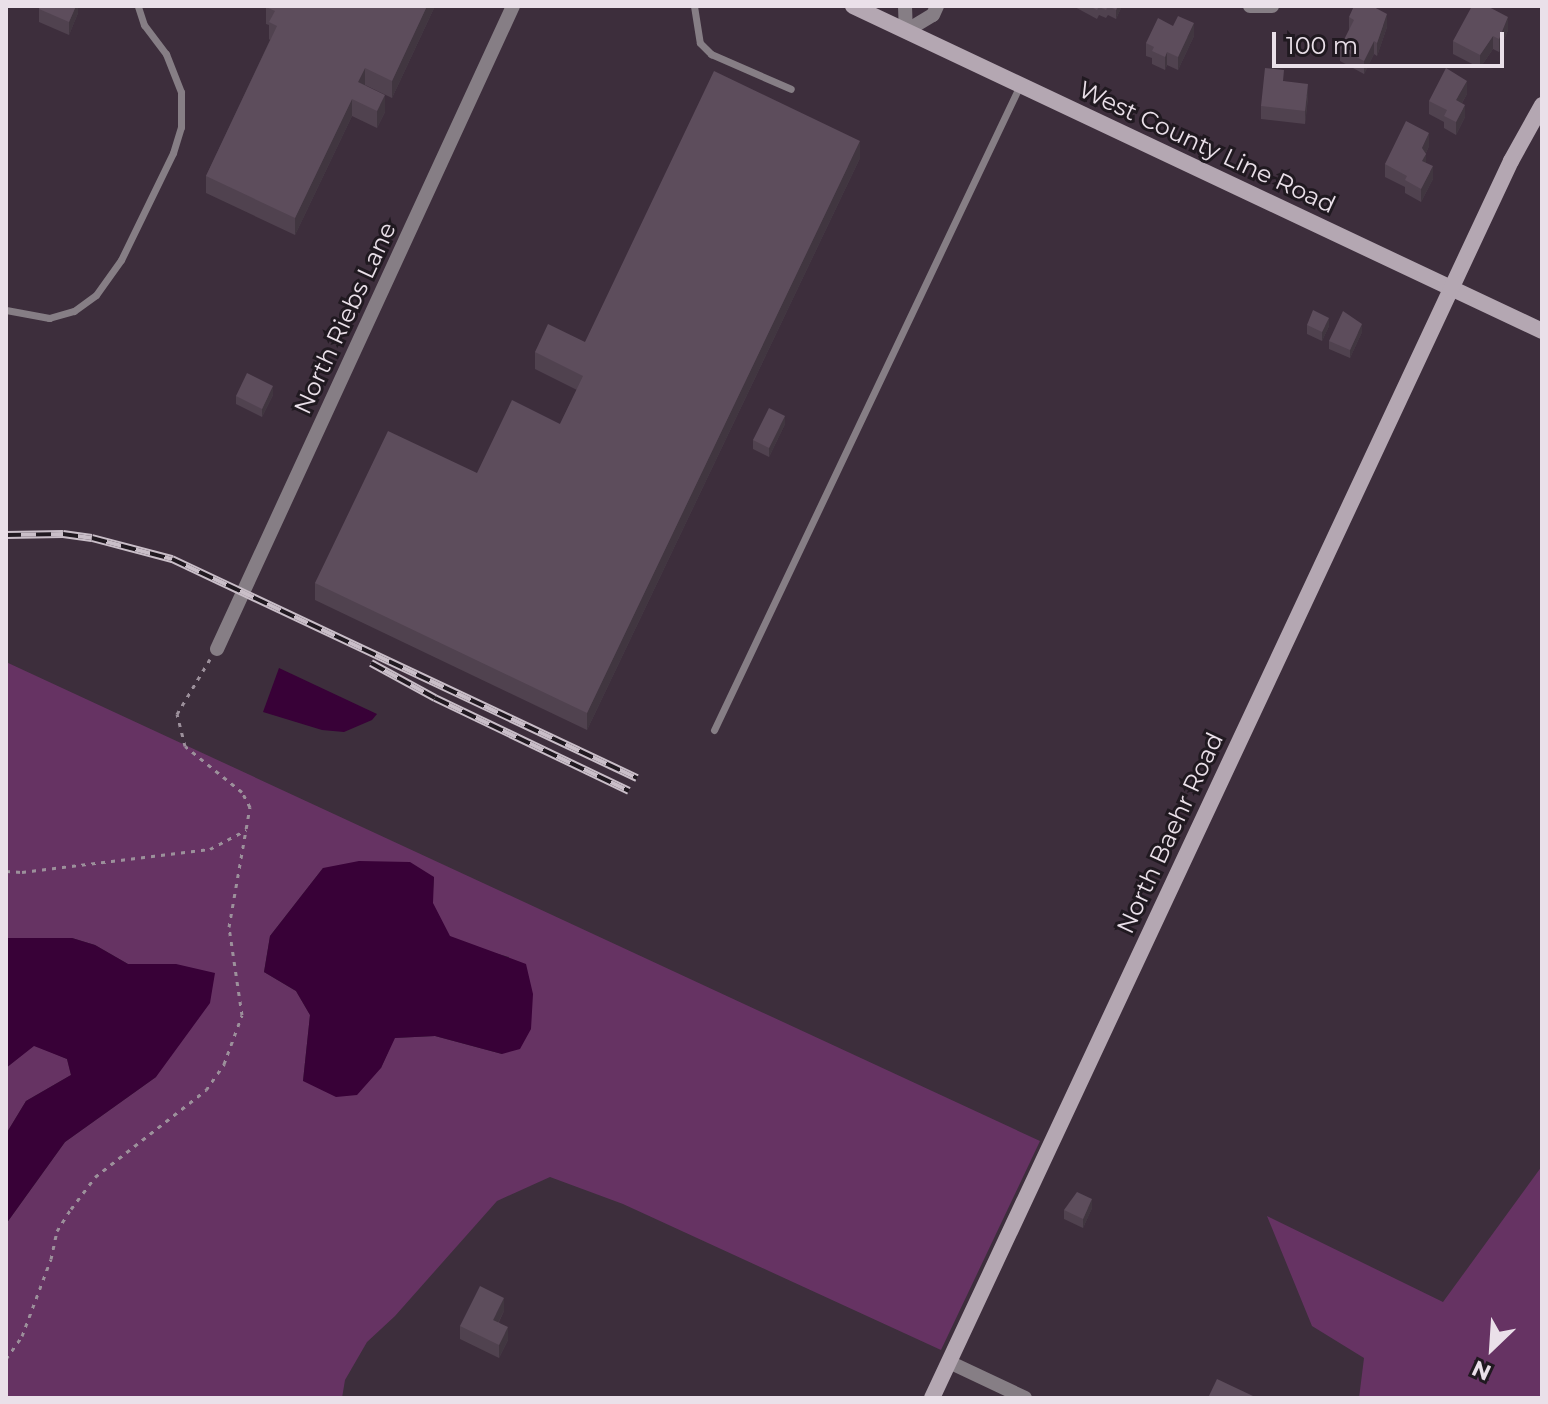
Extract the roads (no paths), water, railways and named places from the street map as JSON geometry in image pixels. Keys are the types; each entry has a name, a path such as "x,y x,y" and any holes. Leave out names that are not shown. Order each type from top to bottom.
{"street":[{"name":"North Riebs Lane","path":"217,649 513,6"},
{"name":"West County Line Road","path":"853,6 1542,331"},
{"path":"905,6 906,31 933,15 937,6"},
{"path":"1250,6 1272,6"},
{"name":"North Baehr Road","path":"932,1398 1511,161 1542,105"},
{"path":"949,1362 1025,1398"}],"lane":[{"path":"6,310 49,318 74,311 96,295 121,260 173,153 181,127 181,92 166,54 144,25 138,6"},
{"path":"694,6 700,43 711,54 791,89"},
{"path":"714,730 1020,85"}],"railway":[{"path":"6,535 63,534 92,538 172,559 637,778"},
{"path":"371,663 435,698 629,791"}]}
